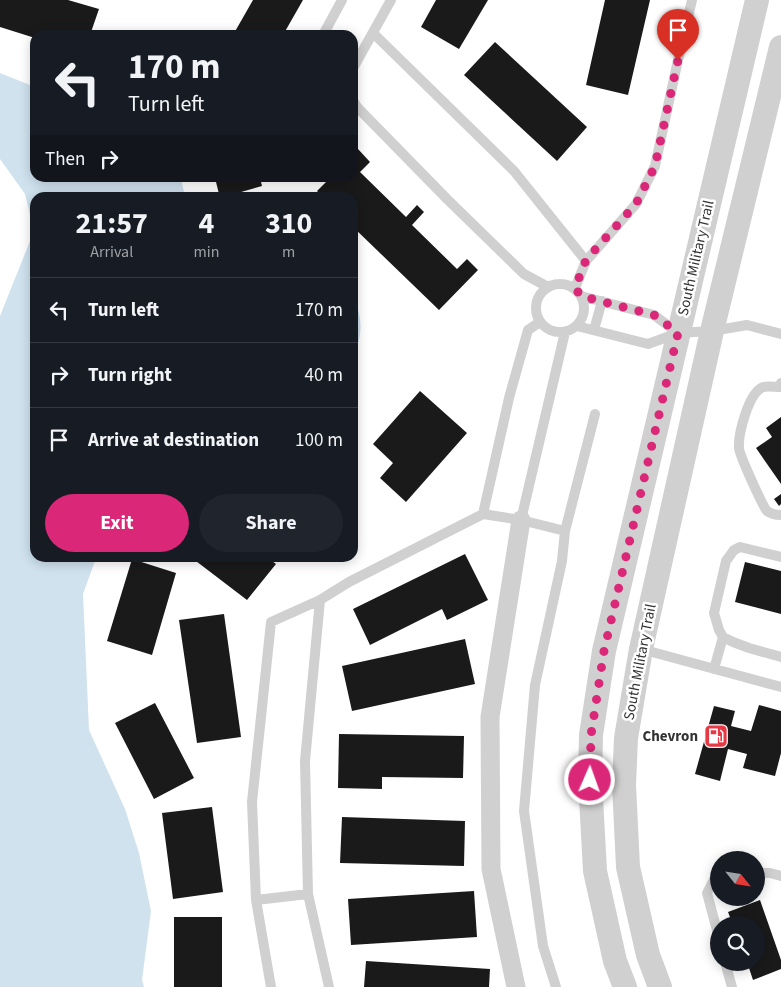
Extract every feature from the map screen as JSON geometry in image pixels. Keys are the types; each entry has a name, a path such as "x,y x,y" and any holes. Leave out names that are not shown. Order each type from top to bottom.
{"street":[{"name":"South Military Trail","path":"625,987 615,961 596,871 590,780 591,735 604,651 756,0"},
{"name":"South Military Trail","path":"660,987 648,955 628,867 624,785 626,738 641,649 712,331 781,47"},
{"path":"516,987 491,869 490,717 521,520"}],"lane":[{"path":"326,30 342,0"},
{"path":"358,60 391,0"},
{"path":"678,333 654,315 602,301 578,292 568,285 554,284 548,287 537,299 536,307 536,315 540,322 551,331 558,333 569,331 582,320 584,304 578,292 586,260 636,204 655,166 692,0"},
{"path":"373,34 514,171 586,260"},
{"path":"358,108 524,274 548,287"},
{"path":"594,330 602,301"},
{"path":"483,514 509,398 528,330 540,322"},
{"path":"577,326 648,344 678,333 712,331 747,325 781,334"},
{"path":"521,520 564,332"},
{"path":"781,385 761,388 755,394 741,429 738,449 765,509 773,514 781,515"},
{"path":"556,987 543,946 524,811 535,685 562,561 565,531 595,414"},
{"path":"271,987 256,900 252,802 271,622 320,600 349,582 483,514 521,520 565,531"},
{"path":"781,557 740,547 734,550 726,561 714,613 719,630 723,636 749,648 781,656"},
{"path":"320,600 305,761 308,894 329,987"},
{"path":"714,669 723,636"},
{"path":"641,649 781,687"},
{"path":"765,873 781,876"},
{"path":"710,887 707,893 710,904"},
{"path":"256,900 308,894"},
{"path":"728,971 732,987"}],"water":[{"path":"0,73 30,85 30,182 182,182 184,192 30,192 30,215 25,194 0,159"},
{"path":"30,241 30,562 95,562 83,594 89,730 125,809 139,853 151,911 142,980 144,987 0,987 0,316"},
{"path":"358,310 361,328 358,342"}],"building":[{"path":"0,0 68,0 99,9 92,30 30,30 30,36 0,27"},
{"path":"253,0 303,0 286,30 236,30"},
{"path":"436,0 488,0 459,49 421,27"},
{"path":"605,0 650,0 628,95 586,85"},
{"path":"495,42 587,127 557,161 464,75"},
{"path":"358,149 370,162 360,172 406,217 417,205 424,212 412,225 457,269 467,259 478,270 439,310 358,232 358,192 317,191 326,182 358,182"},
{"path":"216,182 261,182 262,186 241,192 218,192"},
{"path":"420,391 467,433 406,502 380,478 393,463 373,444"},
{"path":"781,417 781,484 756,448 772,437 766,428"},
{"path":"781,494 781,504 779,506 774,499"},
{"path":"465,554 488,600 447,620 442,609 370,645 353,609"},
{"path":"131,562 141,562 176,573 152,655 107,641"},
{"path":"197,562 273,562 276,564 247,600"},
{"path":"745,562 781,571 781,614 735,602"},
{"path":"224,614 241,737 197,743 179,620"},
{"path":"465,639 475,684 352,711 342,666"},
{"path":"155,703 194,778 154,799 115,723"},
{"path":"759,705 781,711 781,753 775,776 743,768 747,754 728,749 720,781 695,774 714,706 735,711 731,726 751,731"},
{"path":"339,734 464,736 463,778 382,777 382,789 338,788"},
{"path":"212,807 223,892 173,899 162,813"},
{"path":"342,817 465,821 464,866 340,863"},
{"path":"474,891 477,937 351,945 348,899"},
{"path":"744,906 762,906 781,960 781,969 753,980 750,971 765,971 765,916 730,916 728,912"},
{"path":"174,917 222,917 222,987 174,987"},
{"path":"366,961 490,969 489,987 364,987"}],"place":[{"name":"Chevron","path":"716,736"}],"route":[{"path":"590,780 591,735 604,651 678,333 654,315 581,296 575,288 586,260 636,204 655,166 678,60"}]}
